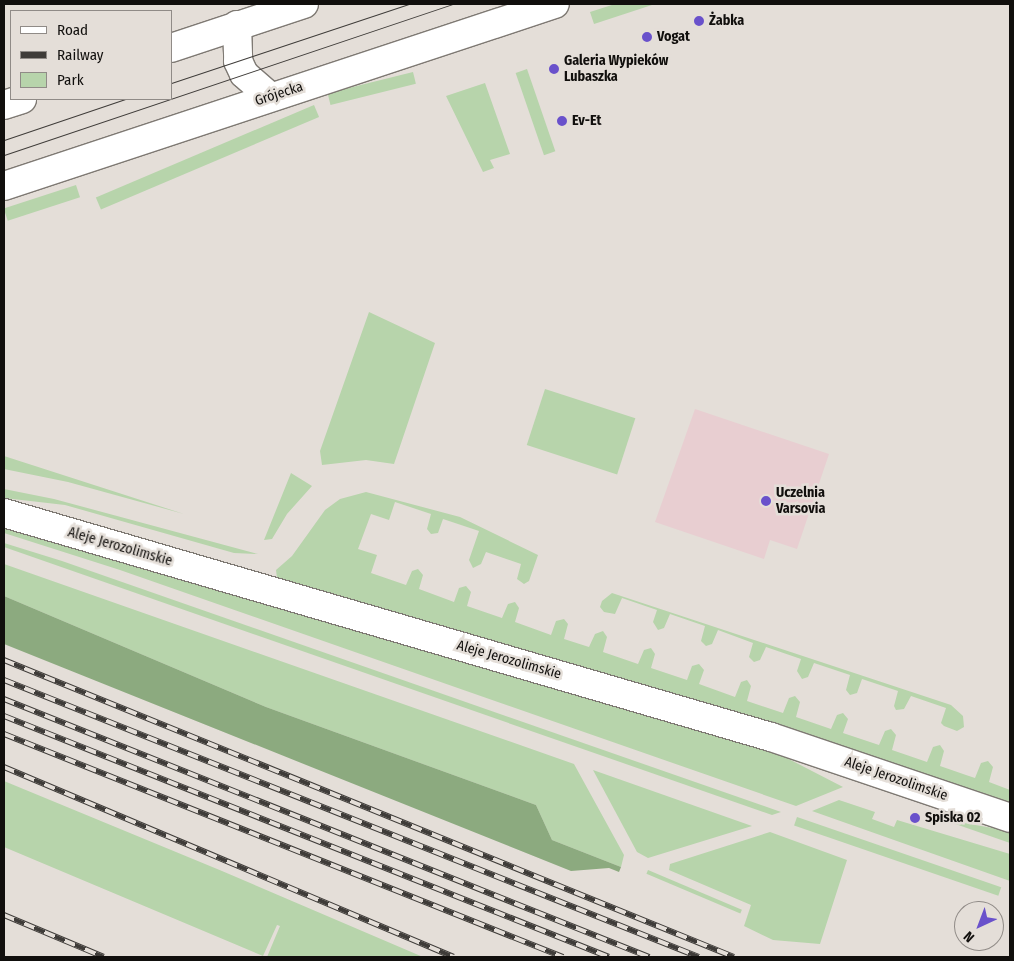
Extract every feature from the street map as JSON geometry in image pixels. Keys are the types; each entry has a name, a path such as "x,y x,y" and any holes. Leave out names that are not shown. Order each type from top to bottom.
{"main road":[{"path":"172,48 304,4"},
{"name":"Grójecka","path":"4,186 555,4"},
{"path":"237,25 238,61 244,74 270,97"},
{"path":"4,105 19,100"},
{"name":"Aleje Jerozolimskie","path":"4,513 771,737 1010,818"}],"shaded area":[{"path":"695,409 829,454 797,549 770,540 764,559 655,522"}],"green space":[{"path":"615,4 655,4 594,24 590,12"},
{"path":"527,69 555,151 544,155 516,73"},
{"path":"413,72 416,84 331,105 328,93"},
{"path":"485,83 510,154 490,160 494,168 483,172 446,96"},
{"path":"314,105 319,117 101,210 96,198"},
{"path":"76,185 80,197 8,221 4,208"},
{"path":"369,312 435,343 394,464 366,460 322,465 320,451"},
{"path":"545,389 635,418 617,474 527,445"},
{"path":"4,456 184,514 68,482 4,469"},
{"path":"291,473 312,486 287,514 272,539 264,540"},
{"path":"4,489 54,499 258,554 234,553 65,505 4,498"},
{"path":"366,492 460,517 538,555 529,581 524,584 517,579 521,564 486,552 481,564 473,568 469,560 479,531 443,519 438,533 431,534 427,529 431,514 395,502 389,520 371,514 358,549 377,555 371,573 406,585 412,571 418,569 423,575 419,589 454,602 459,588 466,586 471,592 467,606 502,618 508,604 515,602 519,608 515,622 551,635 556,621 564,619 568,624 564,639 589,647 595,634 603,631 607,637 603,652 638,664 644,650 651,648 655,654 651,668 687,680 692,666 699,664 704,670 699,684 735,697 741,682 747,680 751,686 747,701 783,713 789,698 795,696 800,702 796,717 831,729 837,715 843,713 848,719 843,733 879,745 885,731 891,729 896,735 892,750 927,762 933,747 940,745 944,751 940,766 975,778 981,763 988,761 993,767 989,782 1010,790 1010,802 783,726 277,578 276,570 292,556 325,510 340,499"},
{"path":"4,526 779,754 843,787 796,806 120,570 4,533"},
{"path":"4,543 62,561 781,812 772,815 4,547"},
{"path":"4,564 574,764 624,855 621,867 552,840 536,805 266,707 4,596"},
{"path":"612,593 951,705 963,716 964,727 957,731 944,726 941,723 946,708 911,696 904,709 896,710 894,706 898,691 862,679 857,693 850,695 846,690 850,675 814,663 808,677 802,679 797,671 801,659 766,647 760,660 754,662 749,657 753,643 718,630 712,644 706,646 701,641 705,626 670,614 664,628 658,630 653,622 657,610 622,598 615,614 604,612 600,607 602,601"},
{"path":"4,596 266,707 536,805 552,840 621,867 619,872 609,868 571,871 4,644"},
{"path":"593,770 752,826 648,858 637,852"},
{"path":"4,781 423,957 267,957 280,926 277,925 263,956 4,847"},
{"path":"839,800 875,812 872,819 894,827 897,820 1010,854 1010,881 812,811"},
{"path":"797,817 1001,887 998,896 794,826"},
{"path":"941,819 1010,831 1010,843"},
{"path":"770,832 847,860 820,944 773,940 744,926 751,905 669,870 670,864"},
{"path":"648,870 742,910 740,914 646,874"}],"tram line":[{"path":"172,83 408,4"},
{"path":"172,98 452,4"},
{"path":"4,140 122,100"},
{"path":"4,155 167,100"}],"railway":[{"path":"4,660 734,957"},
{"path":"4,680 699,957"},
{"path":"4,699 649,957"},
{"path":"4,716 609,957"},
{"path":"4,734 563,957"},
{"path":"4,767 453,957"},
{"path":"4,915 104,957"}],"place":[{"name":"Żabka","path":"699,21"},
{"name":"Vogat","path":"647,37"},
{"name":"Galeria Wypieków Lubaszka","path":"554,69"},
{"name":"Ev-Et","path":"562,121"},
{"name":"Uczelnia Varsovia","path":"766,501"},
{"name":"Spiska 02","path":"915,818"}]}
